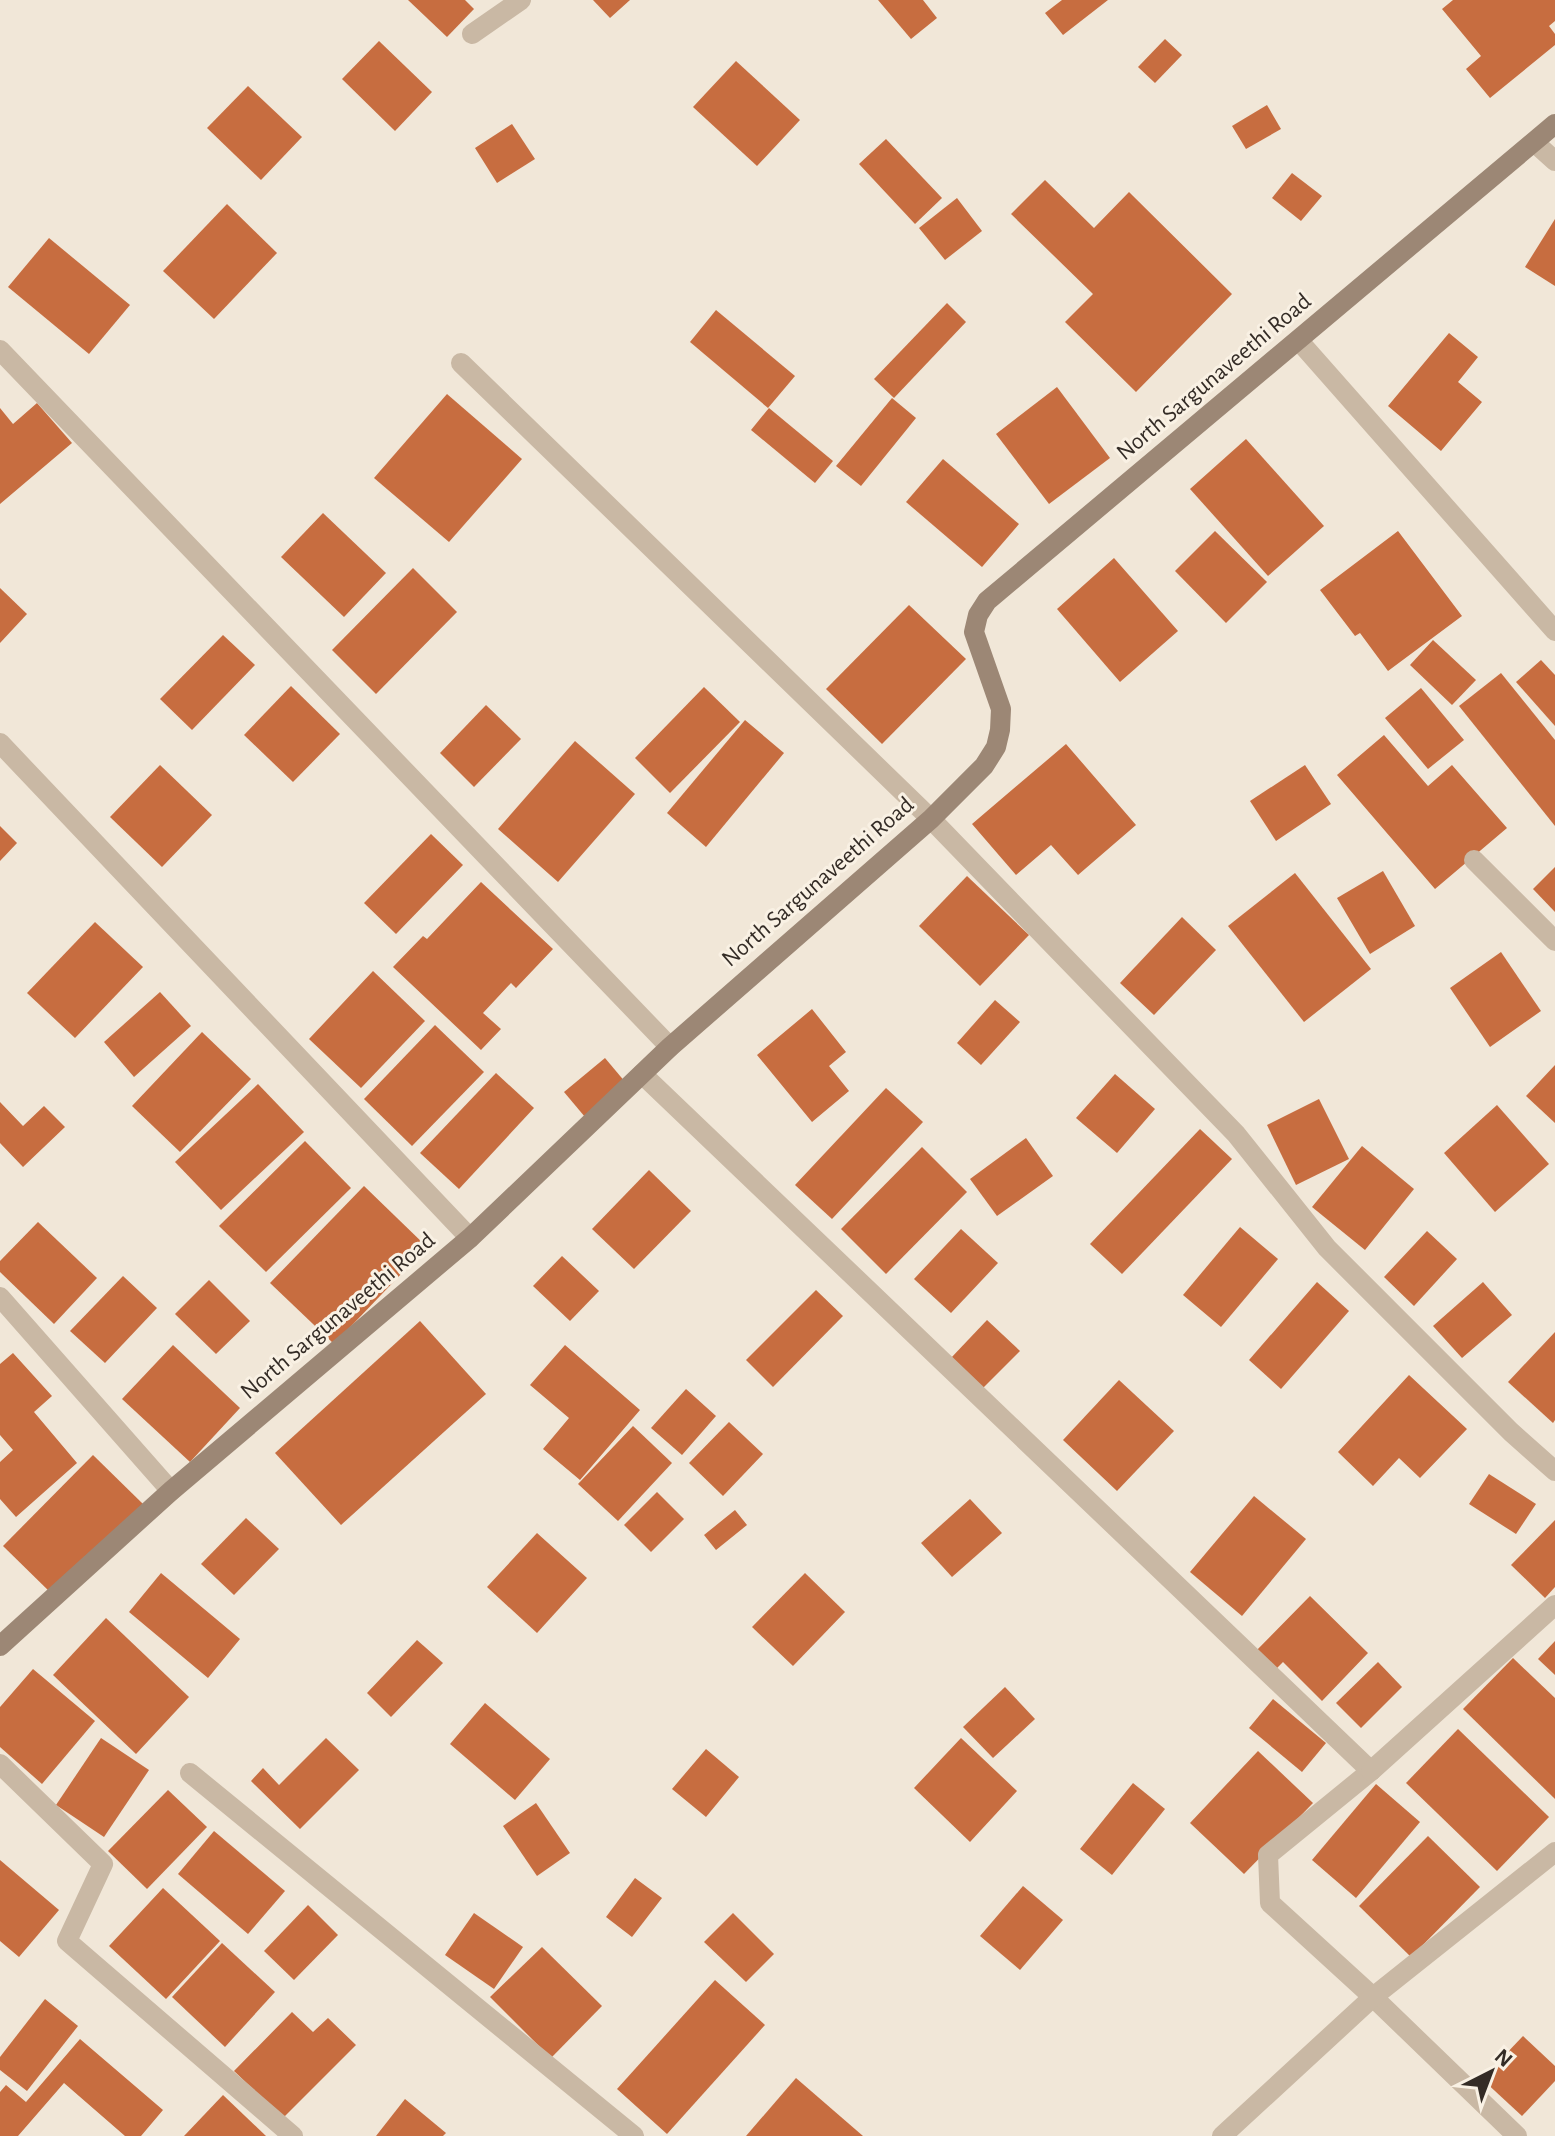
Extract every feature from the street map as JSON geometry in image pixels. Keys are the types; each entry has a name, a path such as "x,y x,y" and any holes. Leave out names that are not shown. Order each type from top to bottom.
{"street":[{"path":"472,34 521,0"},
{"name":"North Sargunaveethi Road","path":"0,1646 171,1491 470,1238 670,1047 931,819 984,766 996,747 1001,709 974,632 978,615 987,601 1555,124"},
{"path":"1534,142 1555,161"},
{"path":"1299,341 1555,631"},
{"path":"0,350 670,1047"},
{"path":"461,363 931,819 1236,1134 1327,1248 1511,1432 1555,1471"},
{"path":"0,743 470,1238"},
{"path":"1474,860 1555,941"},
{"path":"642,1074 1371,1771"},
{"path":"0,1297 171,1491"},
{"path":"1517,2136 1270,1903 1268,1855 1371,1771 1555,1605"},
{"path":"0,1764 103,1864 67,1941 293,2136"},
{"path":"190,1773 634,2136"},
{"path":"1222,2136 1373,1997 1555,1852"}],"building":[{"path":"408,0 465,0 474,9 447,37"},
{"path":"593,0 630,0 610,18"},
{"path":"878,0 923,0 937,18 911,39"},
{"path":"1062,0 1108,0 1063,35 1045,13"},
{"path":"1453,0 1555,0 1555,21 1549,26 1555,34 1555,45 1490,98 1466,69 1481,56 1442,9"},
{"path":"1165,39 1182,55 1155,83 1138,67"},
{"path":"379,41 432,92 395,131 342,79"},
{"path":"736,61 800,120 757,166 693,107"},
{"path":"248,86 302,137 261,180 207,128"},
{"path":"1267,105 1281,129 1246,149 1232,126"},
{"path":"512,124 535,159 497,183 475,148"},
{"path":"886,139 942,198 915,224 859,164"},
{"path":"1292,173 1322,196 1301,221 1272,198"},
{"path":"1045,180 1094,228 1129,192 1232,294 1136,392 1065,322 1093,294 1011,214"},
{"path":"957,198 982,231 945,260 919,228"},
{"path":"227,204 277,253 214,319 163,271"},
{"path":"1555,219 1555,286 1525,267"},
{"path":"49,238 130,305 89,354 8,287"},
{"path":"947,303 966,322 894,398 874,379"},
{"path":"716,310 795,376 768,408 690,342"},
{"path":"1449,333 1478,357 1458,382 1482,402 1441,451 1388,406"},
{"path":"1057,387 1110,458 1049,504 996,434"},
{"path":"447,394 522,459 449,542 374,478"},
{"path":"892,398 916,418 861,486 836,466"},
{"path":"37,403 72,443 0,504 0,408 13,424"},
{"path":"769,408 833,461 815,483 751,430"},
{"path":"1246,439 1324,526 1268,576 1190,489"},
{"path":"943,459 1019,524 982,567 906,502"},
{"path":"323,513 386,573 344,617 281,557"},
{"path":"1215,531 1267,582 1226,623 1175,571"},
{"path":"1398,531 1462,616 1388,671 1360,633 1355,636 1320,590"},
{"path":"1114,558 1178,631 1120,682 1057,609"},
{"path":"413,568 457,612 376,694 332,650"},
{"path":"0,588 27,614 0,643"},
{"path":"909,605 966,659 882,744 826,689"},
{"path":"223,635 255,665 192,730 160,699"},
{"path":"1433,640 1476,680 1452,705 1410,665"},
{"path":"1541,660 1555,675 1555,726 1516,682"},
{"path":"1501,673 1555,740 1555,826 1459,706"},
{"path":"291,686 340,734 293,782 244,735"},
{"path":"704,687 740,722 670,793 635,758"},
{"path":"1421,688 1464,740 1428,769 1385,718"},
{"path":"486,705 521,739 474,787 440,753"},
{"path":"745,720 784,753 706,847 667,813"},
{"path":"1384,735 1428,786 1452,765 1507,828 1435,889 1337,775"},
{"path":"575,741 635,794 558,882 498,829"},
{"path":"1066,744 1136,825 1078,875 1051,845 1016,875 972,824"},
{"path":"160,765 212,815 162,867 110,817"},
{"path":"1305,765 1331,804 1276,841 1250,801"},
{"path":"0,826 17,843 0,861"},
{"path":"431,834 463,865 396,934 364,903"},
{"path":"1555,867 1555,912 1533,889"},
{"path":"1383,871 1415,926 1370,954 1337,898"},
{"path":"1295,873 1371,969 1304,1022 1228,926"},
{"path":"967,876 1029,935 980,986 919,926"},
{"path":"481,882 553,949 516,988 511,983 483,1013 501,1029 481,1050 393,967 423,936 427,939"},
{"path":"1182,917 1216,950 1154,1015 1120,983"},
{"path":"95,922 143,967 75,1038 27,993"},
{"path":"1501,952 1541,1011 1490,1047 1450,988"},
{"path":"373,971 425,1021 361,1088 309,1039"},
{"path":"160,992 191,1026 134,1077 104,1042"},
{"path":"995,1000 1020,1022 981,1065 957,1043"},
{"path":"812,1009 846,1052 829,1066 849,1091 812,1122 757,1055"},
{"path":"435,1025 484,1072 412,1146 364,1099"},
{"path":"202,1032 251,1079 180,1152 132,1106"},
{"path":"605,1058 626,1083 585,1117 564,1092"},
{"path":"1555,1065 1555,1123 1526,1096"},
{"path":"496,1073 534,1108 459,1189 420,1153"},
{"path":"1115,1074 1155,1109 1117,1153 1076,1118"},
{"path":"258,1084 304,1132 221,1210 175,1162"},
{"path":"886,1088 923,1122 832,1219 795,1185"},
{"path":"1319,1099 1349,1159 1296,1185 1267,1125"},
{"path":"0,1102 23,1126 44,1106 65,1127 23,1167 0,1143"},
{"path":"1497,1105 1549,1164 1495,1212 1444,1153"},
{"path":"1200,1129 1232,1159 1122,1274 1090,1244"},
{"path":"1026,1138 1053,1176 997,1216 970,1179"},
{"path":"305,1141 351,1188 266,1272 219,1226"},
{"path":"1362,1146 1414,1189 1365,1250 1312,1207"},
{"path":"922,1147 967,1192 886,1274 841,1229"},
{"path":"649,1170 691,1211 634,1269 592,1229"},
{"path":"364,1186 427,1247 334,1344 270,1283"},
{"path":"38,1222 97,1278 54,1324 0,1272 0,1261"},
{"path":"1240,1227 1278,1259 1221,1327 1183,1295"},
{"path":"961,1229 998,1263 951,1313 914,1279"},
{"path":"1427,1231 1457,1259 1414,1306 1384,1277"},
{"path":"562,1256 599,1291 570,1321 533,1286"},
{"path":"123,1276 157,1308 105,1363 70,1331"},
{"path":"209,1280 250,1321 216,1354 175,1314"},
{"path":"1317,1282 1349,1311 1281,1389 1249,1360"},
{"path":"1483,1282 1512,1315 1462,1358 1433,1326"},
{"path":"816,1290 843,1316 773,1387 746,1360"},
{"path":"987,1320 1020,1351 981,1390 950,1359"},
{"path":"420,1321 486,1394 341,1525 275,1453"},
{"path":"1555,1332 1555,1420 1553,1423 1508,1382"},
{"path":"173,1345 240,1408 190,1462 122,1399"},
{"path":"565,1345 640,1410 580,1480 543,1449 569,1418 530,1385"},
{"path":"13,1353 52,1396 34,1412 77,1463 16,1517 0,1499 0,1462 13,1450 0,1435 0,1364"},
{"path":"1409,1375 1467,1429 1420,1478 1399,1458 1373,1486 1338,1452"},
{"path":"1119,1380 1174,1431 1117,1491 1063,1440"},
{"path":"686,1389 716,1416 682,1455 651,1428"},
{"path":"729,1422 763,1454 723,1496 689,1463"},
{"path":"633,1426 672,1463 618,1521 578,1484"},
{"path":"93,1455 143,1504 53,1595 3,1546"},
{"path":"1489,1474 1536,1504 1516,1534 1469,1504"},
{"path":"657,1492 684,1519 651,1552 624,1525"},
{"path":"1254,1496 1306,1539 1242,1616 1190,1572"},
{"path":"970,1499 1002,1533 952,1577 921,1543"},
{"path":"735,1510 747,1525 716,1550 704,1535"},
{"path":"246,1518 279,1549 234,1595 201,1564"},
{"path":"1555,1520 1555,1587 1545,1598 1511,1565"},
{"path":"537,1533 587,1578 537,1633 487,1587"},
{"path":"161,1573 240,1639 208,1678 129,1612"},
{"path":"805,1573 845,1612 793,1666 752,1627"},
{"path":"1310,1596 1368,1653 1322,1701 1283,1662 1271,1674 1252,1655"},
{"path":"106,1618 189,1697 136,1754 53,1675"},
{"path":"417,1640 443,1663 391,1717 367,1693"},
{"path":"1555,1641 1555,1675 1538,1659"},
{"path":"1513,1658 1555,1698 1555,1799 1463,1709"},
{"path":"1378,1662 1402,1687 1361,1728 1336,1703"},
{"path":"33,1669 95,1721 42,1784 0,1747 0,1707"},
{"path":"1005,1687 1035,1719 993,1758 963,1727"},
{"path":"1273,1699 1326,1743 1302,1772 1249,1728"},
{"path":"485,1703 550,1759 515,1800 450,1744"},
{"path":"1458,1729 1549,1817 1497,1871 1406,1783"},
{"path":"101,1738 149,1770 104,1837 56,1805"},
{"path":"326,1738 359,1770 300,1829 251,1781 263,1768 279,1785"},
{"path":"961,1738 1017,1791 970,1842 914,1788"},
{"path":"706,1749 739,1777 706,1817 672,1789"},
{"path":"1258,1751 1313,1803 1244,1874 1190,1823"},
{"path":"1133,1783 1165,1809 1112,1875 1080,1849"},
{"path":"1376,1784 1420,1822 1356,1898 1312,1860"},
{"path":"168,1790 207,1827 147,1889 108,1851"},
{"path":"536,1803 570,1853 537,1876 503,1826"},
{"path":"214,1831 285,1891 248,1934 178,1874"},
{"path":"1428,1836 1480,1887 1411,1957 1359,1906"},
{"path":"0,1860 59,1910 19,1957 0,1941"},
{"path":"635,1878 662,1898 632,1937 606,1917"},
{"path":"1023,1886 1063,1920 1020,1970 980,1936"},
{"path":"163,1888 220,1941 166,1999 109,1946"},
{"path":"308,1905 338,1935 294,1980 264,1951"},
{"path":"474,1913 523,1947 494,1989 445,1955"},
{"path":"733,1913 774,1954 746,1982 704,1942"},
{"path":"222,1943 275,1992 225,2047 172,1997"},
{"path":"542,1947 602,2006 551,2058 490,1997"},
{"path":"715,1980 765,2025 667,2134 617,2089"},
{"path":"45,1999 78,2026 27,2091 0,2070 0,2057"},
{"path":"292,2012 313,2032 328,2018 356,2045 283,2118 234,2071"},
{"path":"1523,2036 1555,2066 1555,2081 1522,2116 1482,2079"},
{"path":"80,2039 163,2110 141,2136 125,2136 64,2083 18,2136 0,2136 0,2092 6,2085 26,2102"},
{"path":"796,2078 863,2136 746,2136"},
{"path":"223,2095 266,2136 184,2136"},
{"path":"405,2099 446,2133 443,2136 376,2136"}]}
